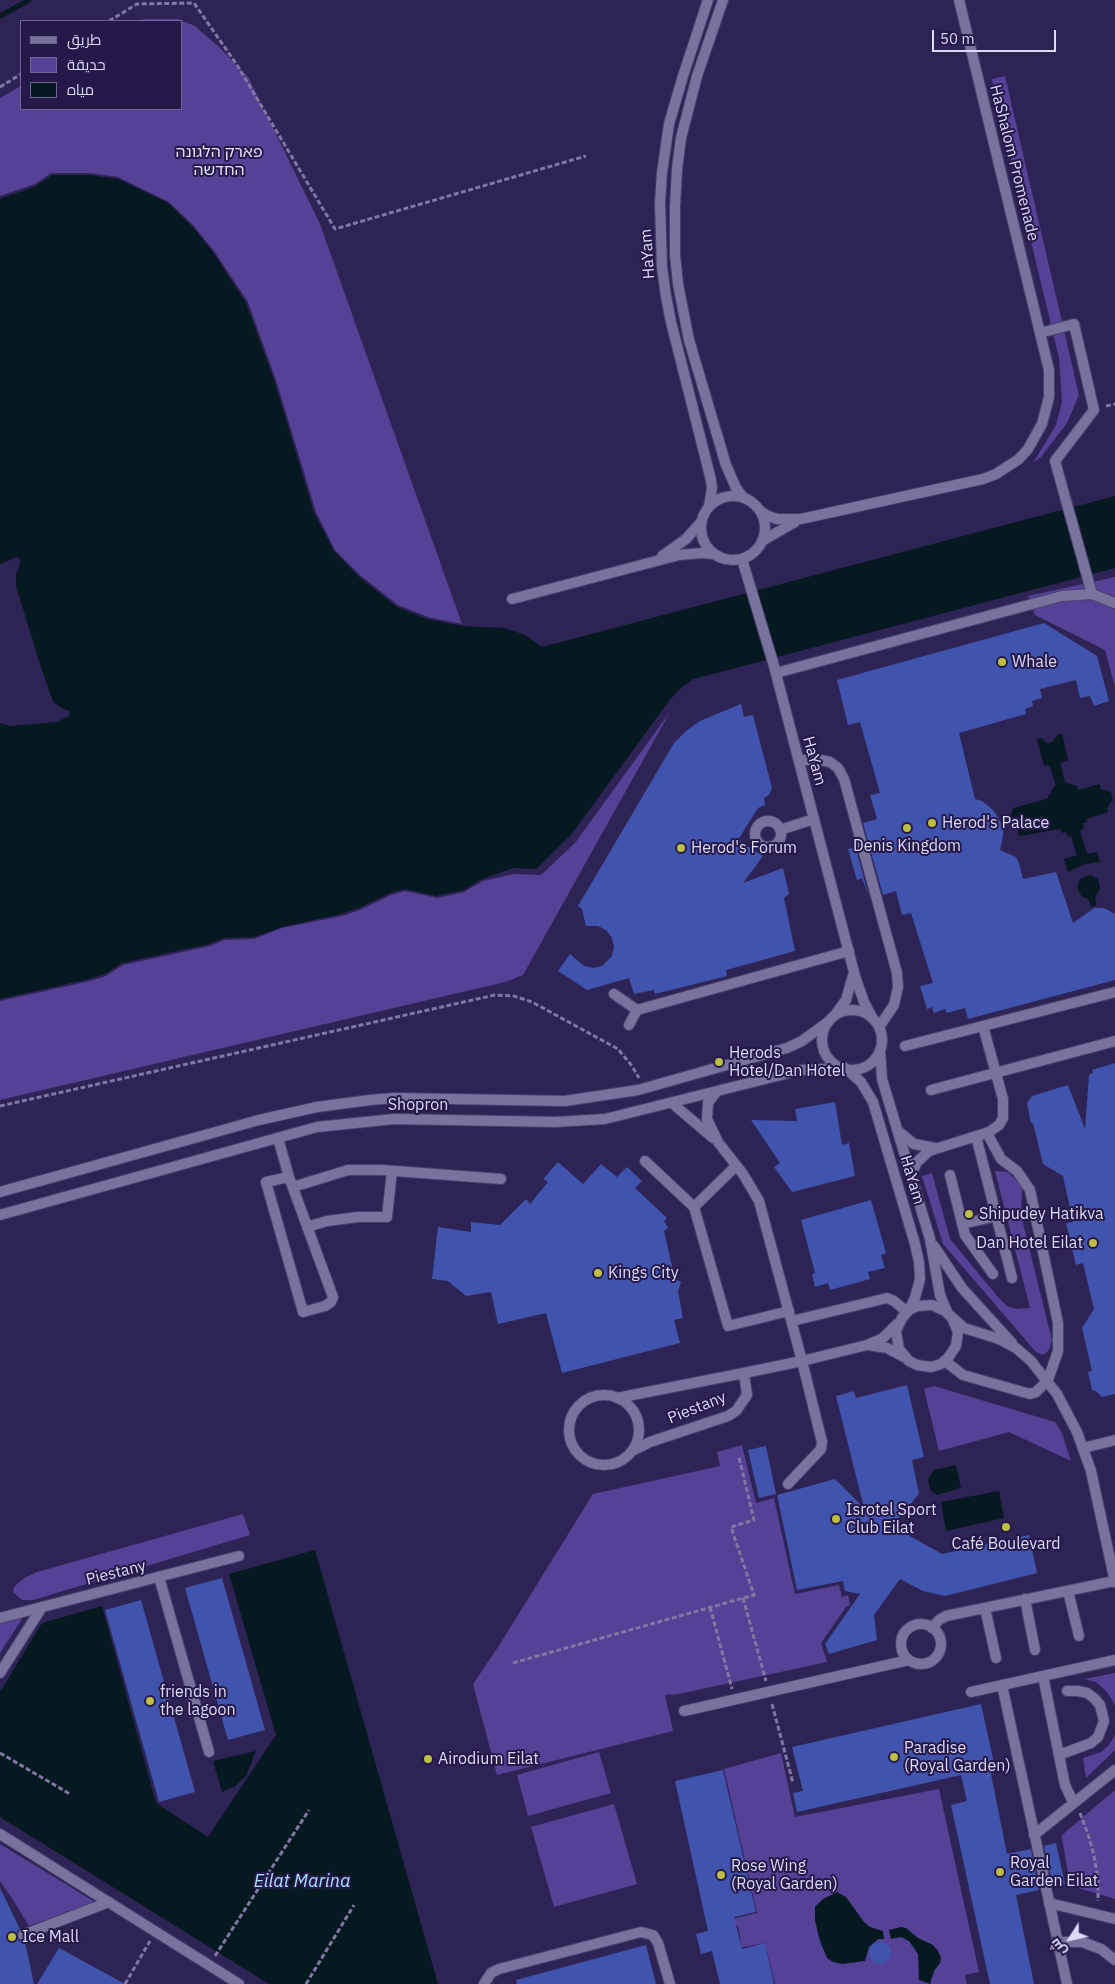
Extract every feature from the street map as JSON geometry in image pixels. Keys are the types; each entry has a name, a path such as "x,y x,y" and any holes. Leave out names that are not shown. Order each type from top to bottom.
{"street":[{"name":"HaYam","path":"708,0 682,76 669,124 662,172 660,212 662,267 666,296 711,480 712,488 709,506"},
{"name":"HaYam","path":"723,0 697,76 682,138 675,207 675,255 679,292 689,340 726,465 736,488 743,497"},
{"name":"HaShalom Promenade","path":"801,519 996,474 1008,468 1028,448 1039,430 1046,411 1049,370 959,0"},
{"path":"1040,333 1074,324 1094,410 1055,461 1092,594"},
{"path":"650,562 675,548 701,522 709,506 723,497 733,495 743,497 756,505 760,511 765,523 762,541"},
{"path":"760,511 777,519 801,519"},
{"path":"512,600 650,562 690,553 713,554 727,560 742,559 755,551 762,541 801,519"},
{"path":"701,522 702,537 713,554"},
{"name":"HaYam","path":"742,559 775,670 854,971 864,1002 876,1023"},
{"path":"775,670 1062,596 1092,594 1113,601"},
{"path":"799,760 830,762 838,768 844,778 897,973 898,988 894,1004 876,1023"},
{"path":"780,830 814,819"},
{"path":"629,1024 637,1010 849,951"},
{"name":"HaYam","path":"832,1019 846,1000 854,971"},
{"path":"905,1046 1115,992"},
{"path":"614,994 637,1010"},
{"path":"853,1010 866,1014 876,1023 882,1036 880,1050 873,1061 865,1067 856,1069 844,1068 831,1061 824,1048 823,1035 832,1019 844,1012 853,1010"},
{"name":"Shopron","path":"0,1192 259,1120 317,1106 394,1098 565,1101 617,1095 787,1048 811,1036 832,1019"},
{"path":"912,1178 912,1173 919,1160 935,1148 976,1136 999,1125 1004,1114 1003,1099 983,1026"},
{"path":"931,1090 1115,1042"},
{"name":"HaYam","path":"880,1050 881,1073 929,1236 942,1301 951,1316 967,1330 999,1339 1025,1355"},
{"name":"HaYam","path":"844,1068 861,1082 873,1102 915,1244 920,1279 916,1298 908,1311"},
{"name":"Shopron","path":"0,1214 317,1127 394,1120 555,1122 605,1119 801,1070 844,1068"},
{"path":"716,1091 708,1103 706,1114 708,1124 718,1142 753,1189 762,1210 791,1316 822,1442 820,1449 788,1484"},
{"path":"672,1103 718,1142"},
{"path":"898,1131 914,1144 935,1148"},
{"path":"945,1361 963,1375 1030,1394 1036,1392 1048,1380 1058,1351 1058,1323 1031,1194 1023,1178 1001,1159 987,1132"},
{"path":"976,1136 1012,1278"},
{"path":"278,1138 289,1177 333,1297 331,1302 325,1306 303,1312 266,1182 289,1177"},
{"path":"645,1161 694,1207 728,1326 887,1298 908,1311"},
{"path":"694,1207 736,1166"},
{"path":"293,1187 348,1170 392,1171 501,1179"},
{"path":"307,1227 327,1221 358,1217 387,1217 392,1171"},
{"path":"950,1175 962,1224 968,1240 993,1274"},
{"path":"962,1224 997,1216"},
{"name":"HaYam","path":"929,1236 962,1288 1048,1380 1068,1413 1091,1471 1115,1581"},
{"path":"923,1305 932,1306 941,1309 951,1316 958,1332 957,1341 952,1354 945,1361 936,1366 926,1367 917,1365 905,1357 899,1350 896,1331 908,1311 923,1305"},
{"name":"Piestany","path":"617,1398 802,1361 867,1345 886,1335 900,1322"},
{"name":"Piestany","path":"867,1345 886,1348 905,1357"},
{"name":"Piestany","path":"632,1451 650,1442 728,1416 736,1411 747,1396 744,1373"},
{"path":"606,1395 617,1398 627,1404 634,1413 638,1423 639,1435 632,1451 619,1462 608,1465 596,1464 586,1460 577,1452 571,1442 570,1425 576,1409 584,1401 594,1396 606,1395"},
{"path":"1083,1448 1115,1440"},
{"name":"Piestany","path":"0,1618 239,1556"},
{"path":"159,1577 209,1752"},
{"path":"932,1628 939,1620 946,1616 1115,1581"},
{"path":"1068,1590 1079,1636"},
{"path":"1026,1600 1035,1650"},
{"path":"0,1673 42,1607"},
{"path":"985,1608 996,1658"},
{"path":"918,1624 932,1628 940,1638 937,1656 923,1664 917,1664 909,1660 904,1655 901,1646 901,1640 905,1632 918,1624"},
{"path":"684,1711 909,1660"},
{"path":"971,1692 1115,1660"},
{"path":"1043,1676 1065,1785 1074,1802"},
{"path":"1002,1685 1067,1984"},
{"path":"1059,1755 1091,1743 1098,1737 1104,1721 1103,1713 1094,1698 1078,1690 1067,1691"},
{"path":"1034,1835 1115,1770"},
{"path":"0,1834 240,1984"},
{"path":"23,1935 109,1902"},
{"path":"1049,1903 1115,1919"},
{"path":"484,1984 491,1973 499,1969 647,1932 653,1935 658,1943 670,1984"},
{"path":"1058,1942 1082,1942 1101,1949 1115,1960"}],"path":[{"path":"111,20 137,4 194,3 237,65 335,229 586,156"},
{"path":"0,87 20,75"},
{"path":"0,1106 495,995 514,996 532,1002 618,1049 632,1066 645,1088"},
{"path":"513,1663 754,1595 730,1528 754,1520 739,1458"},
{"path":"744,1598 794,1783"},
{"path":"710,1607 735,1700"},
{"path":"0,1752 70,1794"},
{"path":"1074,1802 1088,1834 1094,1856 1098,1890 1097,1914"},
{"path":"209,1965 309,1810"},
{"path":"306,1984 354,1905"},
{"path":"124,1984 156,1931"}],"green space":[{"name":"פארק הלגונה החדשה","path":"178,19 180,20 142,20"},
{"name":"פארק הלגונה החדשה","path":"182,21 195,26 248,77 320,224 462,624 428,617 398,605 360,575 335,550 316,512 276,380 248,302 214,251 193,225 169,202 118,177 89,173 51,173 35,184 0,196 0,98 20,87 20,110 182,110"},
{"path":"1005,76 1079,395 1067,423 1041,457 1033,463 1056,425 1062,402 1059,358 992,79"},
{"path":"1115,577 1115,687 1105,650 1035,615 1028,596"},
{"path":"670,712 523,975 505,982 0,1100 0,1001 90,981 106,976 123,965 210,946 224,940 254,939 282,928 342,916 405,891 437,898 464,892 483,881 514,874 541,875 575,843"},
{"path":"995,1171 1008,1172 1020,1184 1022,1191 1021,1215 1052,1340 1049,1350 1043,1355 1036,1352 943,1244 922,1176 932,1173 950,1239 1007,1306 1016,1309 1030,1308"},
{"path":"934,1386 1055,1422 1062,1433 1071,1461 1009,1432 939,1451 924,1389"},
{"path":"742,1445 756,1503 774,1498 795,1594 839,1585 842,1597 848,1595 850,1605 846,1607 821,1643 827,1662 679,1694 665,1695 673,1731 497,1775 473,1684 593,1494 720,1466 717,1452"},
{"path":"243,1514 250,1535 33,1600 22,1600 13,1592 14,1587 24,1578 37,1572"},
{"path":"0,1617 22,1619 0,1653"},
{"path":"1115,1673 1115,1705 1107,1692 1096,1682 1084,1679"},
{"path":"1115,1735 1115,1750 1086,1778 1083,1758 1101,1752 1108,1746"},
{"path":"599,1752 611,1793 528,1816 517,1775"},
{"path":"781,1753 795,1817 939,1789 979,1972 965,1975 967,1984 775,1984 765,1943 739,1948 737,1943 741,1942 738,1926 733,1927 732,1919 757,1913 724,1769"},
{"path":"1115,1790 1115,1899 1075,1887 1070,1883 1062,1835"},
{"path":"614,1804 637,1884 554,1907 531,1827"},
{"path":"0,1844 95,1902 29,1926 0,1881"}],"water":[{"path":"52,175 89,175 118,179 168,203 192,226 213,252 246,303 274,380 314,513 334,551 358,576 397,607 427,619 462,626 505,628 525,635 542,647 1115,496 1115,568 694,679 682,687 669,701 571,835 536,869 513,868 482,879 464,890 436,896 405,889 390,893 359,908 341,914 282,927 254,937 224,938 209,944 122,963 105,974 89,979 0,999 0,723 10,726 57,722 69,716 70,711 53,702 39,661 16,586 16,575 21,560 17,557 0,564 0,199 36,186"},
{"path":"1062,733 1068,760 1060,763 1065,782 1077,786 1078,790 1100,784 1101,789 1111,792 1113,801 1107,809 1108,812 1086,819 1087,822 1083,823 1084,827 1080,831 1087,854 1097,852 1100,862 1085,864 1068,872 1064,859 1077,855 1071,836 1069,837 1065,832 1062,833 1060,829 1019,836 1018,830 1011,827 1009,818 1014,808 1049,798 1048,795 1051,794 1052,789 1056,785 1049,765 1044,766 1037,739 1042,738 1045,742 1049,743"},
{"path":"1090,875 1098,879 1100,889 1095,898 1097,905 1091,907 1088,899 1082,897 1077,888 1080,879"},
{"path":"956,1465 961,1488 937,1495 930,1490 928,1479 934,1470"},
{"path":"999,1491 1004,1518 946,1531 941,1502"},
{"name":"Eilat Marina","path":"315,1550 438,1984 269,1984 0,1817 0,1692 42,1623 102,1606 156,1803 208,1837 276,1735 229,1574"},
{"path":"256,1751 246,1776 234,1787 222,1792 213,1761"},
{"path":"837,1892 846,1897 864,1922 870,1927 883,1931 884,1939 878,1939 869,1947 865,1961 842,1964 833,1962 827,1958 820,1941 815,1921 815,1907 823,1899"},
{"path":"901,1927 906,1928 918,1938 933,1945 938,1951 941,1958 940,1963 934,1971 930,1984 919,1980 918,1954 909,1941 901,1937 891,1939 889,1930"}],"building":[{"name":"Herod's Palace","path":"1044,623 1097,656 1109,701 1094,706 1090,696 1080,698 1076,680 1040,689 1042,698 1032,701 1033,706 1025,709 1026,714 959,733 975,799 982,801 993,810 999,819 1003,827 1000,850 1016,857 1023,879 1056,872 1073,923 1094,908 1104,908 1115,914 1115,980 968,1019 965,1008 947,1013 945,1009 934,1013 932,1007 927,1009 920,986 933,983 911,913 902,915 896,891 883,895 863,823 877,819 870,795 880,793 860,722 848,725 837,680"},
{"name":"Herod's Forum","path":"741,704 744,717 753,715 772,788 769,795 764,798 765,805 758,808 738,840 763,856 743,883 783,868 789,894 784,898 795,951 726,970 727,976 655,994 654,990 634,994 629,978 587,990 558,971 570,954 584,966 594,968 602,966 612,956 614,947 612,938 606,930 598,926 586,926 582,909 578,906 674,743 700,721"},
{"path":"850,826 869,898 862,878 857,880 848,849 855,847"},
{"name":"Dan Hotel Eilat","path":"1115,1063 1115,1394 1102,1397 1092,1390 1088,1372 1092,1371 1082,1328 1094,1309 1083,1263 1076,1265 1066,1223 1073,1222 1063,1176 1043,1164 1027,1103 1032,1096 1068,1085 1085,1129 1089,1075 1093,1073 1092,1070"},
{"path":"835,1102 842,1145 849,1143 855,1176 792,1192 774,1167 780,1163 751,1120 797,1121 795,1109"},
{"name":"Kings City","path":"558,1162 583,1184 601,1164 617,1177 627,1167 642,1181 635,1188 667,1218 664,1221 668,1228 664,1231 675,1279 681,1282 678,1291 683,1318 674,1320 680,1343 562,1373 546,1313 498,1324 491,1292 466,1296 448,1281 432,1279 438,1227 471,1232 471,1222 500,1225 526,1199 530,1204 548,1182 543,1179"},
{"path":"871,1200 886,1253 881,1255 885,1268 868,1272 870,1279 830,1290 828,1283 815,1287 812,1274 815,1273 801,1220"},
{"name":"Isrotel Sport Club Eilat","path":"907,1385 924,1457 912,1460 919,1494 892,1526 942,1554 1029,1535 1037,1573 945,1596 923,1591 900,1579 874,1615 877,1640 829,1654 825,1644 860,1594 845,1591 843,1581 797,1590 777,1495 835,1479 864,1508 836,1396 854,1391 856,1398"},
{"path":"766,1446 776,1494 759,1498 748,1450"},
{"path":"222,1578 265,1730 228,1740 185,1588"},
{"name":"friends in the lagoon","path":"141,1600 195,1792 159,1802 105,1610"},
{"path":"981,1704 995,1768 990,1769 1007,1854 1031,1849 1039,1890 1016,1895 1034,1984 990,1984 951,1805 967,1801 961,1775 797,1812 793,1793 803,1791 792,1747"},
{"name":"Rose Wing (Royal Garden)","path":"723,1770 756,1912 734,1917 742,1949 765,1943 774,1984 720,1984 712,1951 701,1954 696,1934 708,1931 675,1781"},
{"path":"1056,1843 1065,1884 1053,1887 1044,1846"},
{"path":"0,1888 20,1929 17,1931 16,1937 19,1941 25,1942 34,1984 0,1984"},
{"path":"880,1942 888,1945 891,1953 888,1961 880,1964 872,1961 869,1953 872,1945"},
{"path":"646,1945 656,1984 517,1984 516,1980"},
{"path":"59,1948 125,1984 37,1984"}],"waterway":[{"path":"0,16 29,0"}],"place":[{"name":"Whale","path":"1002,662"},
{"name":"Herod's Palace","path":"932,823"},
{"name":"Denis Kingdom","path":"907,828"},
{"name":"Herod's Forum","path":"681,848"},
{"name":"Herods Hotel/Dan Hotel","path":"719,1062"},
{"name":"Shipudey Hatikva","path":"969,1214"},
{"name":"Dan Hotel Eilat","path":"1093,1243"},
{"name":"Kings City","path":"598,1273"},
{"name":"Isrotel Sport Club Eilat","path":"836,1519"},
{"name":"Café Boulevard","path":"1006,1527"},
{"name":"friends in the lagoon","path":"150,1701"},
{"name":"Paradise (Royal Garden)","path":"894,1757"},
{"name":"Airodium Eilat","path":"428,1759"},
{"name":"Royal Garden Eilat","path":"1000,1872"},
{"name":"Rose Wing (Royal Garden)","path":"721,1875"},
{"name":"Ice Mall","path":"12,1937"}]}
